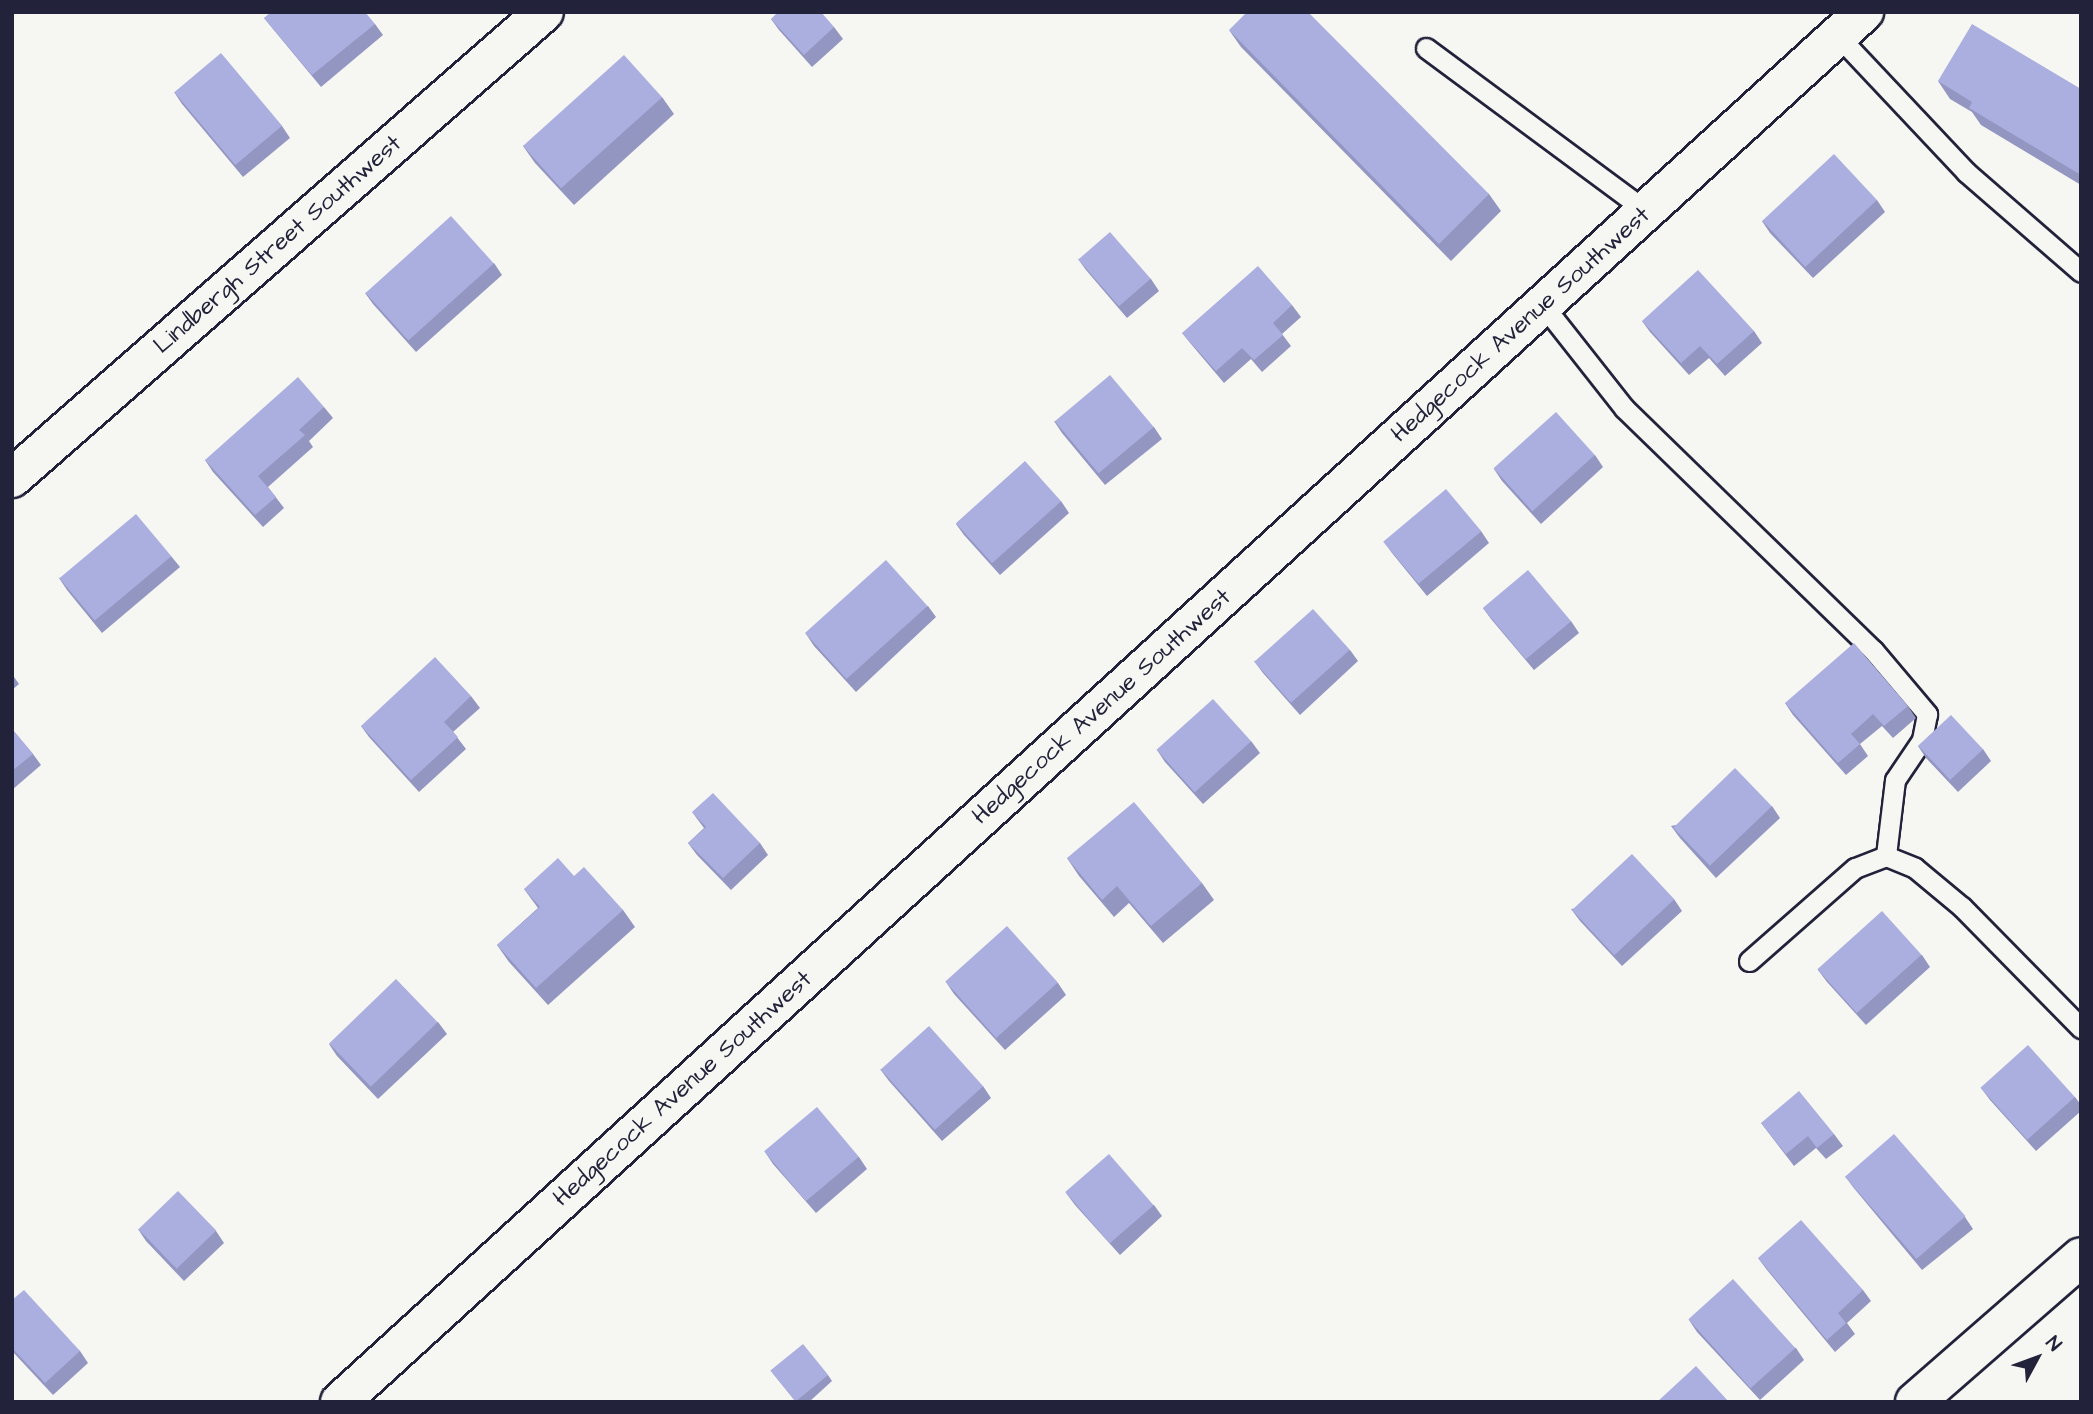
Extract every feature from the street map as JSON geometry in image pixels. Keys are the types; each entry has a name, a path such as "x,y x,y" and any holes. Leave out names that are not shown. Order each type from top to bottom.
{"street":[{"name":"Lindbergh Street Southwest","path":"12,478 544,12"},
{"name":"Hedgecock Avenue Southwest","path":"340,1402 1851,24"},
{"path":"1914,1402 2081,1257"}],"lane":[{"path":"1851,24 1966,172 2081,272"},
{"path":"1426,48 1646,211"},
{"path":"1543,305 1624,408 1873,650 1927,714 1922,740 1895,780 1886,856"},
{"path":"1749,961 1855,868 1886,856 1915,868 1962,906 2081,1028"}],"building":[{"path":"271,12 365,12 375,24 312,75 264,18"},
{"path":"778,12 821,12 834,27 804,55 771,19"},
{"path":"1247,12 1308,12 1489,194 1439,244 1229,30"},
{"path":"1972,24 2081,89 2081,175 1969,108 1972,102 1938,81"},
{"path":"221,53 282,126 235,165 174,92"},
{"path":"624,55 662,97 561,188 523,146"},
{"path":"1834,154 1877,200 1805,267 1762,221"},
{"path":"451,216 494,264 408,341 366,293"},
{"path":"1110,232 1151,279 1119,306 1078,260"},
{"path":"1258,266 1292,305 1273,323 1283,335 1254,360 1242,348 1216,371 1182,333"},
{"path":"1698,270 1754,331 1717,364 1700,346 1681,363 1642,321"},
{"path":"1110,375 1154,427 1099,473 1055,421"},
{"path":"298,377 324,407 299,430 305,435 258,476 276,497 255,515 205,460"},
{"path":"1556,412 1595,455 1532,511 1494,468"},
{"path":"1025,461 1061,501 992,563 956,523"},
{"path":"1446,489 1481,531 1419,584 1383,542"},
{"path":"136,514 171,556 95,620 59,578"},
{"path":"886,560 927,606 846,679 805,633"},
{"path":"1528,570 1571,621 1526,659 1483,608"},
{"path":"1313,609 1350,650 1291,703 1254,662"},
{"path":"1854,643 1908,706 1884,726 1873,714 1851,734 1860,744 1838,763 1785,703"},
{"path":"435,657 471,696 444,722 458,737 411,780 361,726"},
{"path":"1213,699 1251,741 1195,792 1157,750"},
{"path":"1951,715 1983,749 1950,780 1918,746"},
{"path":"12,729 33,754 12,771"},
{"path":"1735,768 1772,806 1710,866 1673,828"},
{"path":"713,793 760,843 723,878 688,843 706,827 692,812"},
{"path":"1134,802 1202,883 1151,926 1117,886 1102,900 1067,858"},
{"path":"1632,854 1674,899 1614,955 1572,910"},
{"path":"558,858 574,876 584,867 623,910 536,988 497,945 540,907 524,889"},
{"path":"1882,911 1921,955 1857,1013 1817,969"},
{"path":"1007,926 1058,982 996,1038 945,982"},
{"path":"396,979 438,1022 371,1087 329,1044"},
{"path":"929,1026 983,1086 935,1130 881,1069"},
{"path":"2028,1045 2075,1097 2027,1140 1980,1088"},
{"path":"1799,1091 1834,1134 1817,1148 1808,1136 1786,1154 1761,1123"},
{"path":"817,1107 859,1157 806,1201 764,1151"},
{"path":"1894,1134 1966,1216 1916,1259 1845,1177"},
{"path":"1109,1154 1154,1205 1110,1243 1065,1192"},
{"path":"178,1191 216,1231 177,1269 138,1229"},
{"path":"1801,1220 1863,1290 1838,1313 1846,1323 1827,1340 1758,1258"},
{"path":"1733,1279 1795,1348 1751,1388 1688,1319"},
{"path":"24,1290 80,1351 45,1383 12,1348 12,1300"},
{"path":"803,1344 828,1375 796,1402 770,1370"},
{"path":"1696,1366 1729,1402 1657,1402"}]}
